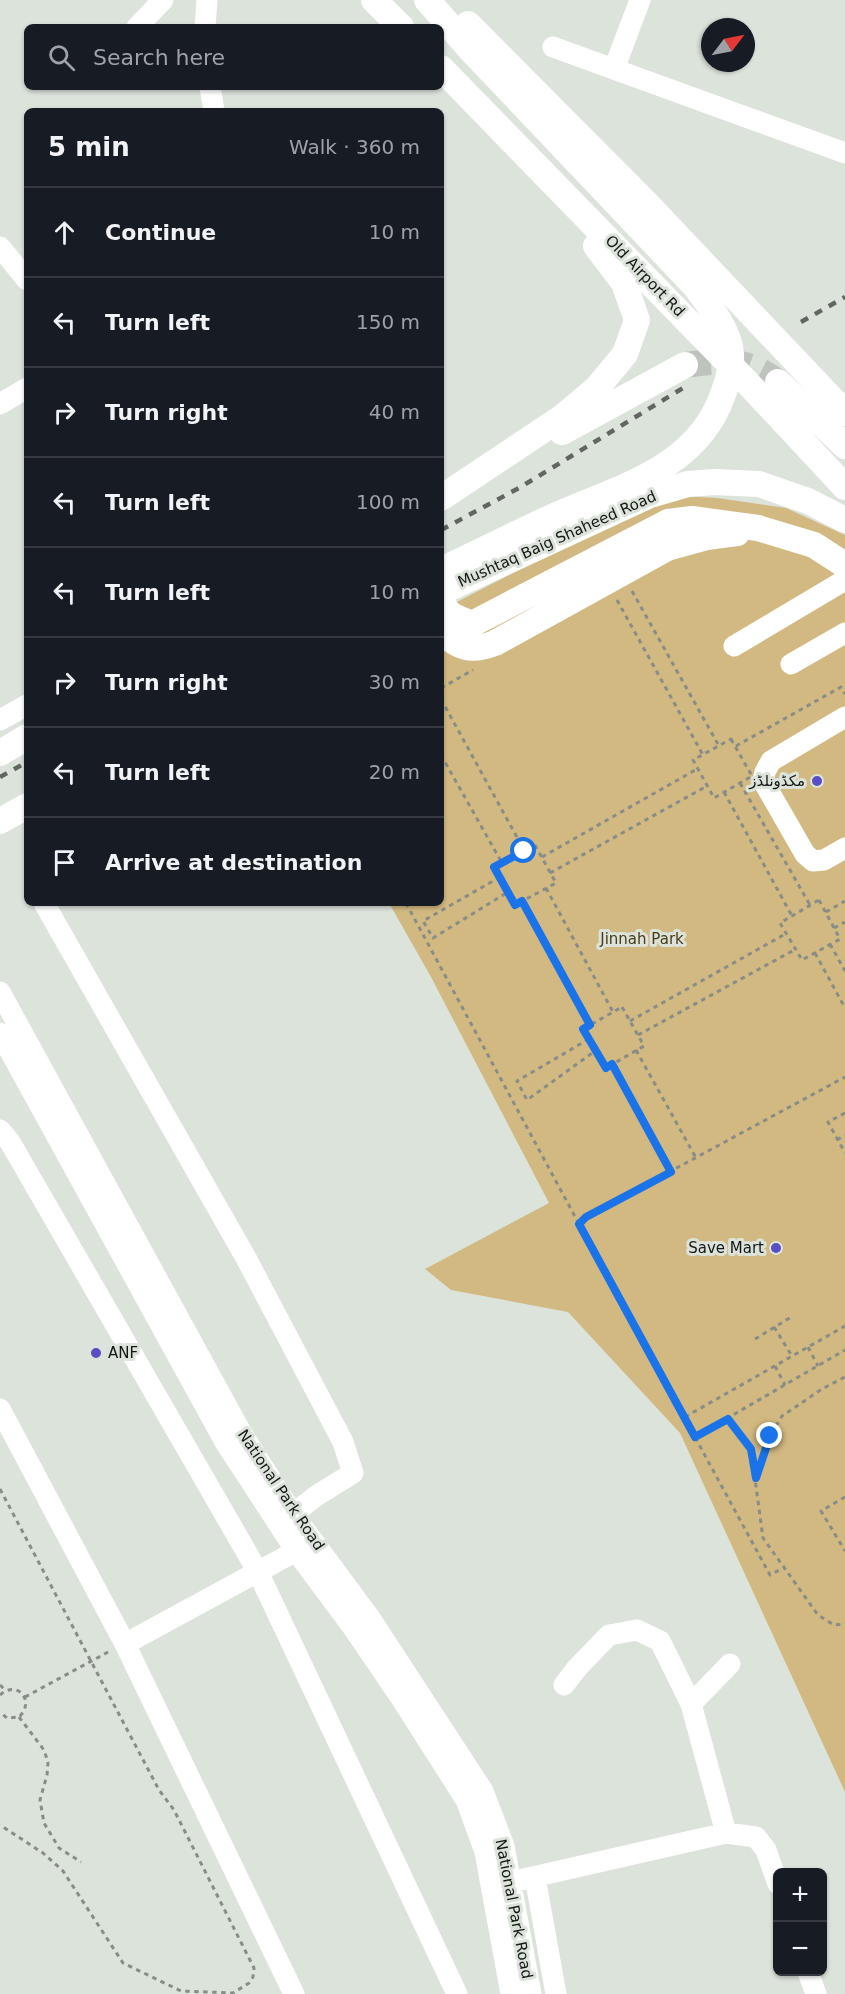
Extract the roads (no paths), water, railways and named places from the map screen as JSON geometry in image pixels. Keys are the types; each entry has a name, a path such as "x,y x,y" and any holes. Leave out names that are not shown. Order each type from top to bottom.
{"main road":[{"path":"374,0 398,24"},
{"path":"427,0 469,48 695,286 719,322 731,352 729,377 711,422 694,444 670,464 551,518 444,583"},
{"path":"441,0 469,24 549,104 845,413"},
{"name":"Old Airport Rd","path":"444,71 845,487"},
{"path":"444,497 564,416 597,388 625,354 637,320 624,283 528,157"},
{"path":"664,297 714,339 728,337 736,321 727,300 695,254"},
{"path":"444,497 686,364"},
{"path":"778,382 845,446"},
{"name":"Mushtaq Baig Shaheed Road","path":"444,583 650,495 688,484 714,482 759,484 808,501 845,520"},
{"path":"444,606 452,616 472,624 668,522 692,519 758,528 814,546 845,565"},
{"path":"444,634 460,645 481,649 667,548 707,537 741,534 814,546"},
{"path":"0,753 24,739"}],"street":[{"path":"140,24 163,0"},
{"path":"205,24 207,0"},
{"path":"614,69 640,0"},
{"path":"553,47 845,153"},
{"path":"210,90 214,108"},
{"path":"0,247 24,276"},
{"path":"0,404 24,389"},
{"path":"734,646 845,580"},
{"path":"791,664 845,633"},
{"path":"0,720 24,707"},
{"path":"845,717 771,761 763,781 805,854 813,861 824,860 845,848"},
{"path":"46,906 246,1258 343,1442 353,1473 316,1496 293,1514"},
{"name":"National Park Road","path":"0,992 242,1432 293,1514 370,1618 483,1791 504,1846 531,1994"},
{"name":"National Park Road","path":"0,1033 225,1442 296,1551 354,1629 466,1800 485,1852 511,1994"},
{"path":"0,1130 10,1142 258,1572 457,1994"},
{"path":"0,1409 125,1644 294,1994"},
{"path":"125,1644 296,1551"},
{"path":"564,1685 609,1635 637,1630 660,1641 691,1704 726,1833"},
{"path":"691,1704 730,1664"},
{"path":"512,1882 726,1833 756,1838 766,1850 773,1872"},
{"path":"535,1877 556,1994"},
{"path":"810,1976 816,1994"}],"tunnel":[{"path":"685,365 711,362 745,365 778,382"}],"railway":[{"path":"801,322 845,297"},
{"path":"444,528 519,488 683,388"},
{"path":"0,777 24,764"}],"place":[{"name":"مکڈونلڈز","path":"817,781"},
{"name":"Save Mart","path":"776,1248"},
{"name":"ANF","path":"96,1353"}],"park label":[{"name":"Jinnah Park","path":"642,939"}]}
